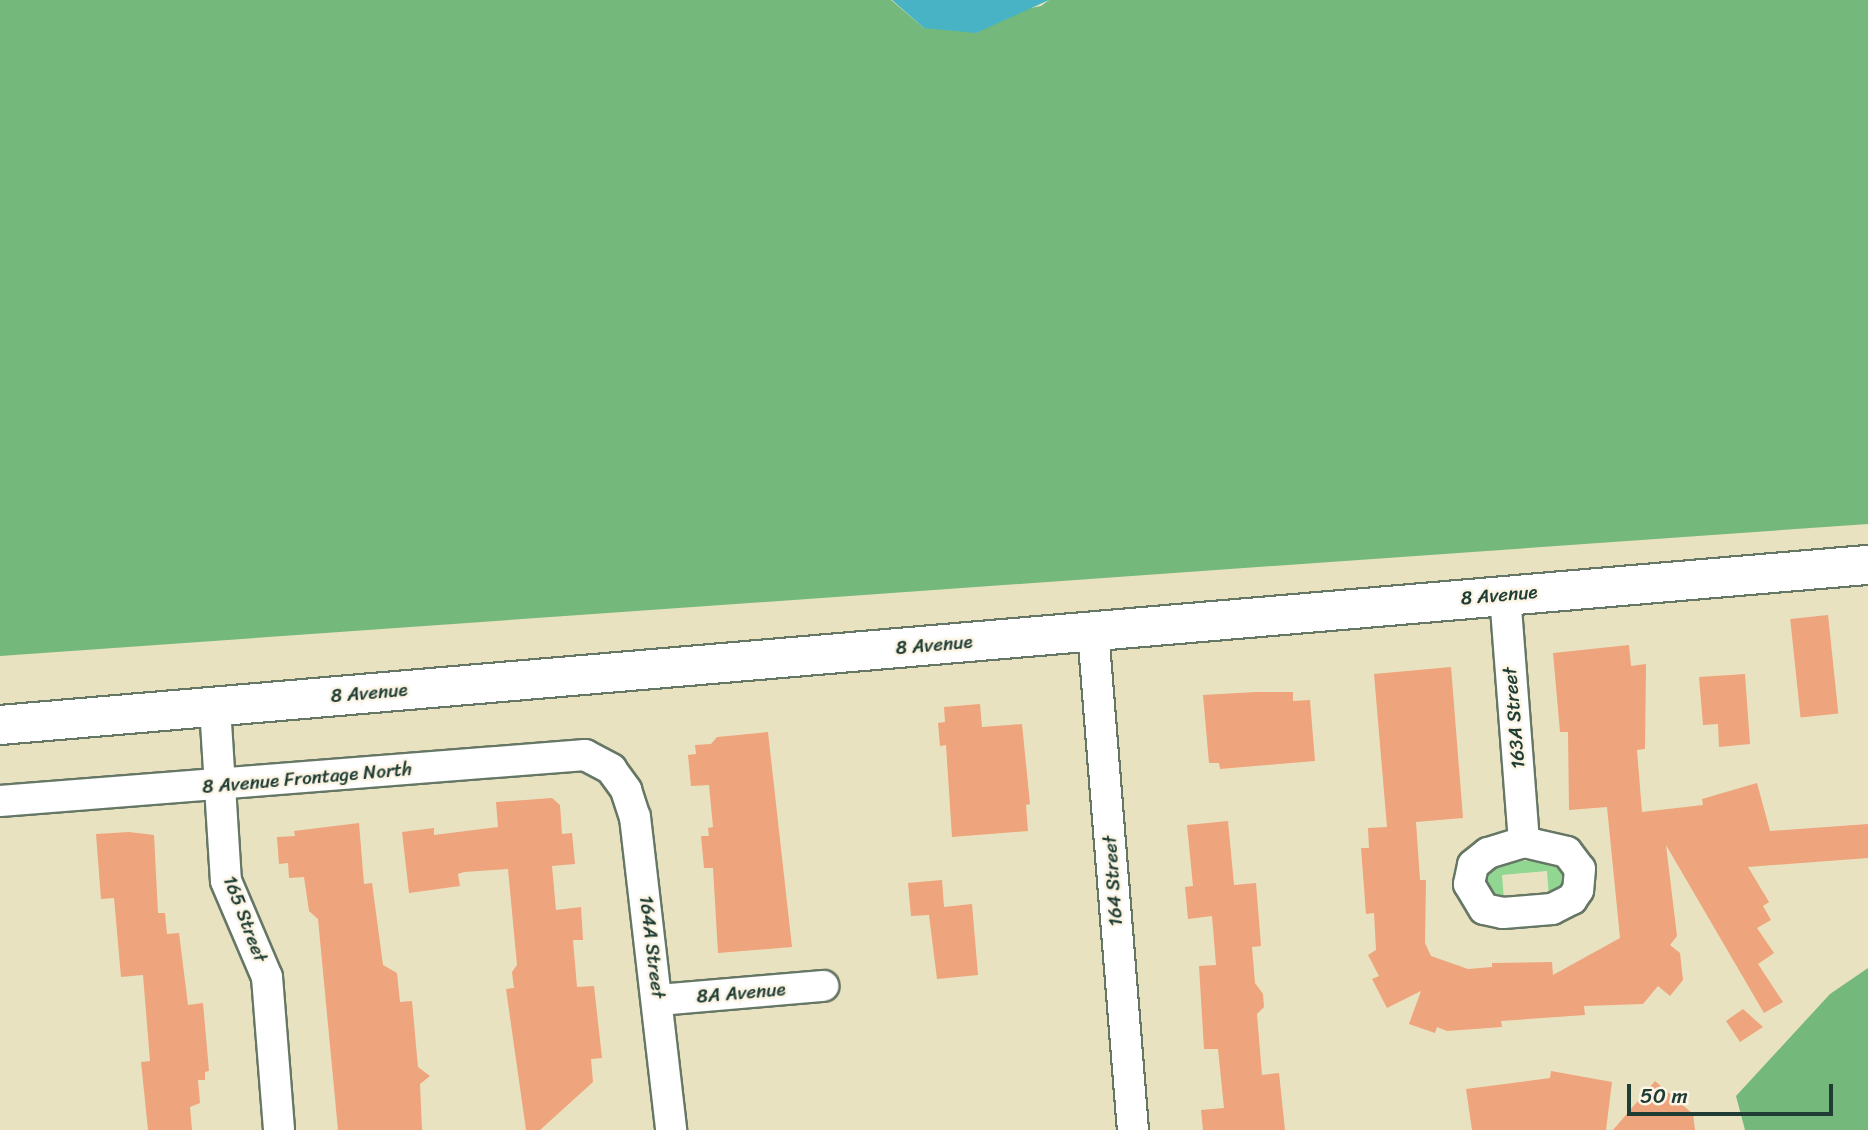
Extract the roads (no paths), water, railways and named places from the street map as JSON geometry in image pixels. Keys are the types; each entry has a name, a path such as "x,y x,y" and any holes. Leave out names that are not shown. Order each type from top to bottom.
{"main road":[{"name":"8 Avenue","path":"0,725 1868,565"}],"street":[{"name":"163A Street","path":"1505,595 1524,842"},
{"name":"164 Street","path":"1093,631 1133,1130"},
{"name":"165 Street","path":"215,707 226,881 267,977 279,1130"},
{"name":"8 Avenue Frontage North","path":"0,802 585,755 611,769"},
{"name":"164A Street","path":"611,769 626,790 635,817 659,1000 671,1130"},
{"name":"8A Avenue","path":"659,1000 823,986"}],"water":[{"path":"892,0 1049,0 976,33 924,28"}]}
